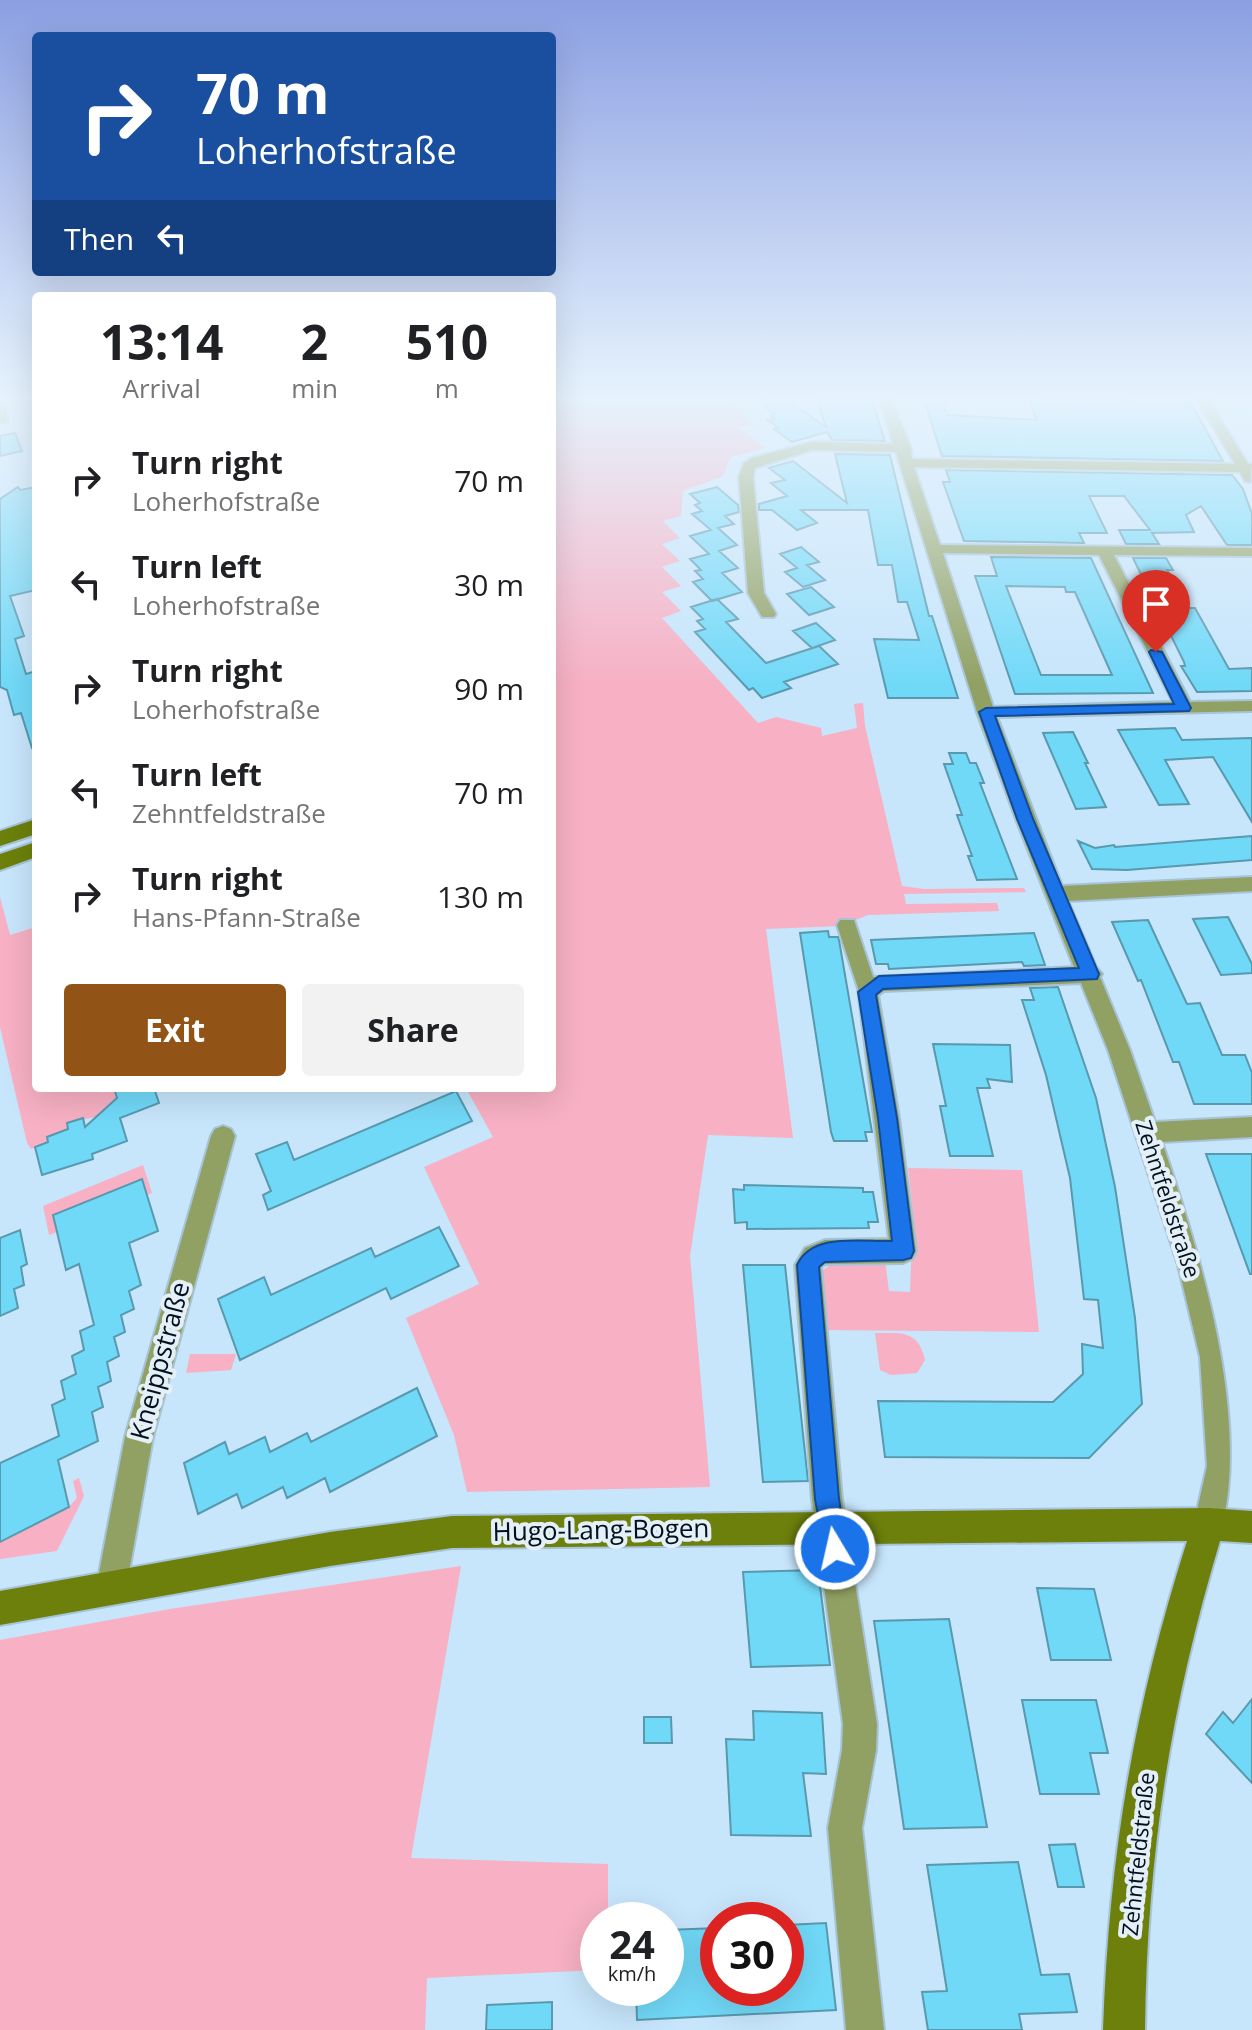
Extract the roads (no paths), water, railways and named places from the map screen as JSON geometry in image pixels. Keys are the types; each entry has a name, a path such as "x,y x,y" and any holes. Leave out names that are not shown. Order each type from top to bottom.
{"street":[{"path":"748,495 756,593 768,614"},
{"name":"Zehntfeldstraße","path":"919,495 986,712 1025,819 1091,974 1146,1133 1191,1265 1214,1357 1222,1466 1209,1524 1185,1601 1140,1808 1134,1853 1124,2030"},
{"path":"936,549 1252,552"},
{"path":"1104,551 1184,708"},
{"path":"986,712 1252,706"},
{"path":"0,839 32,827"},
{"path":"0,862 32,850"},
{"path":"1057,894 1252,884"},
{"path":"847,925 864,981 871,987"},
{"path":"865,2030 845,1828 859,1750 860,1724 827,1499 808,1265 814,1256 825,1252 903,1251 887,1118 867,992 871,987 879,983 1091,974"},
{"path":"1146,1133 1252,1127"},
{"name":"Kneippstraße","path":"111,1589 139,1437 223,1136"},
{"name":"Hugo-Lang-Bogen","path":"0,1608 330,1549 452,1532 1209,1524 1252,1527"}]}
